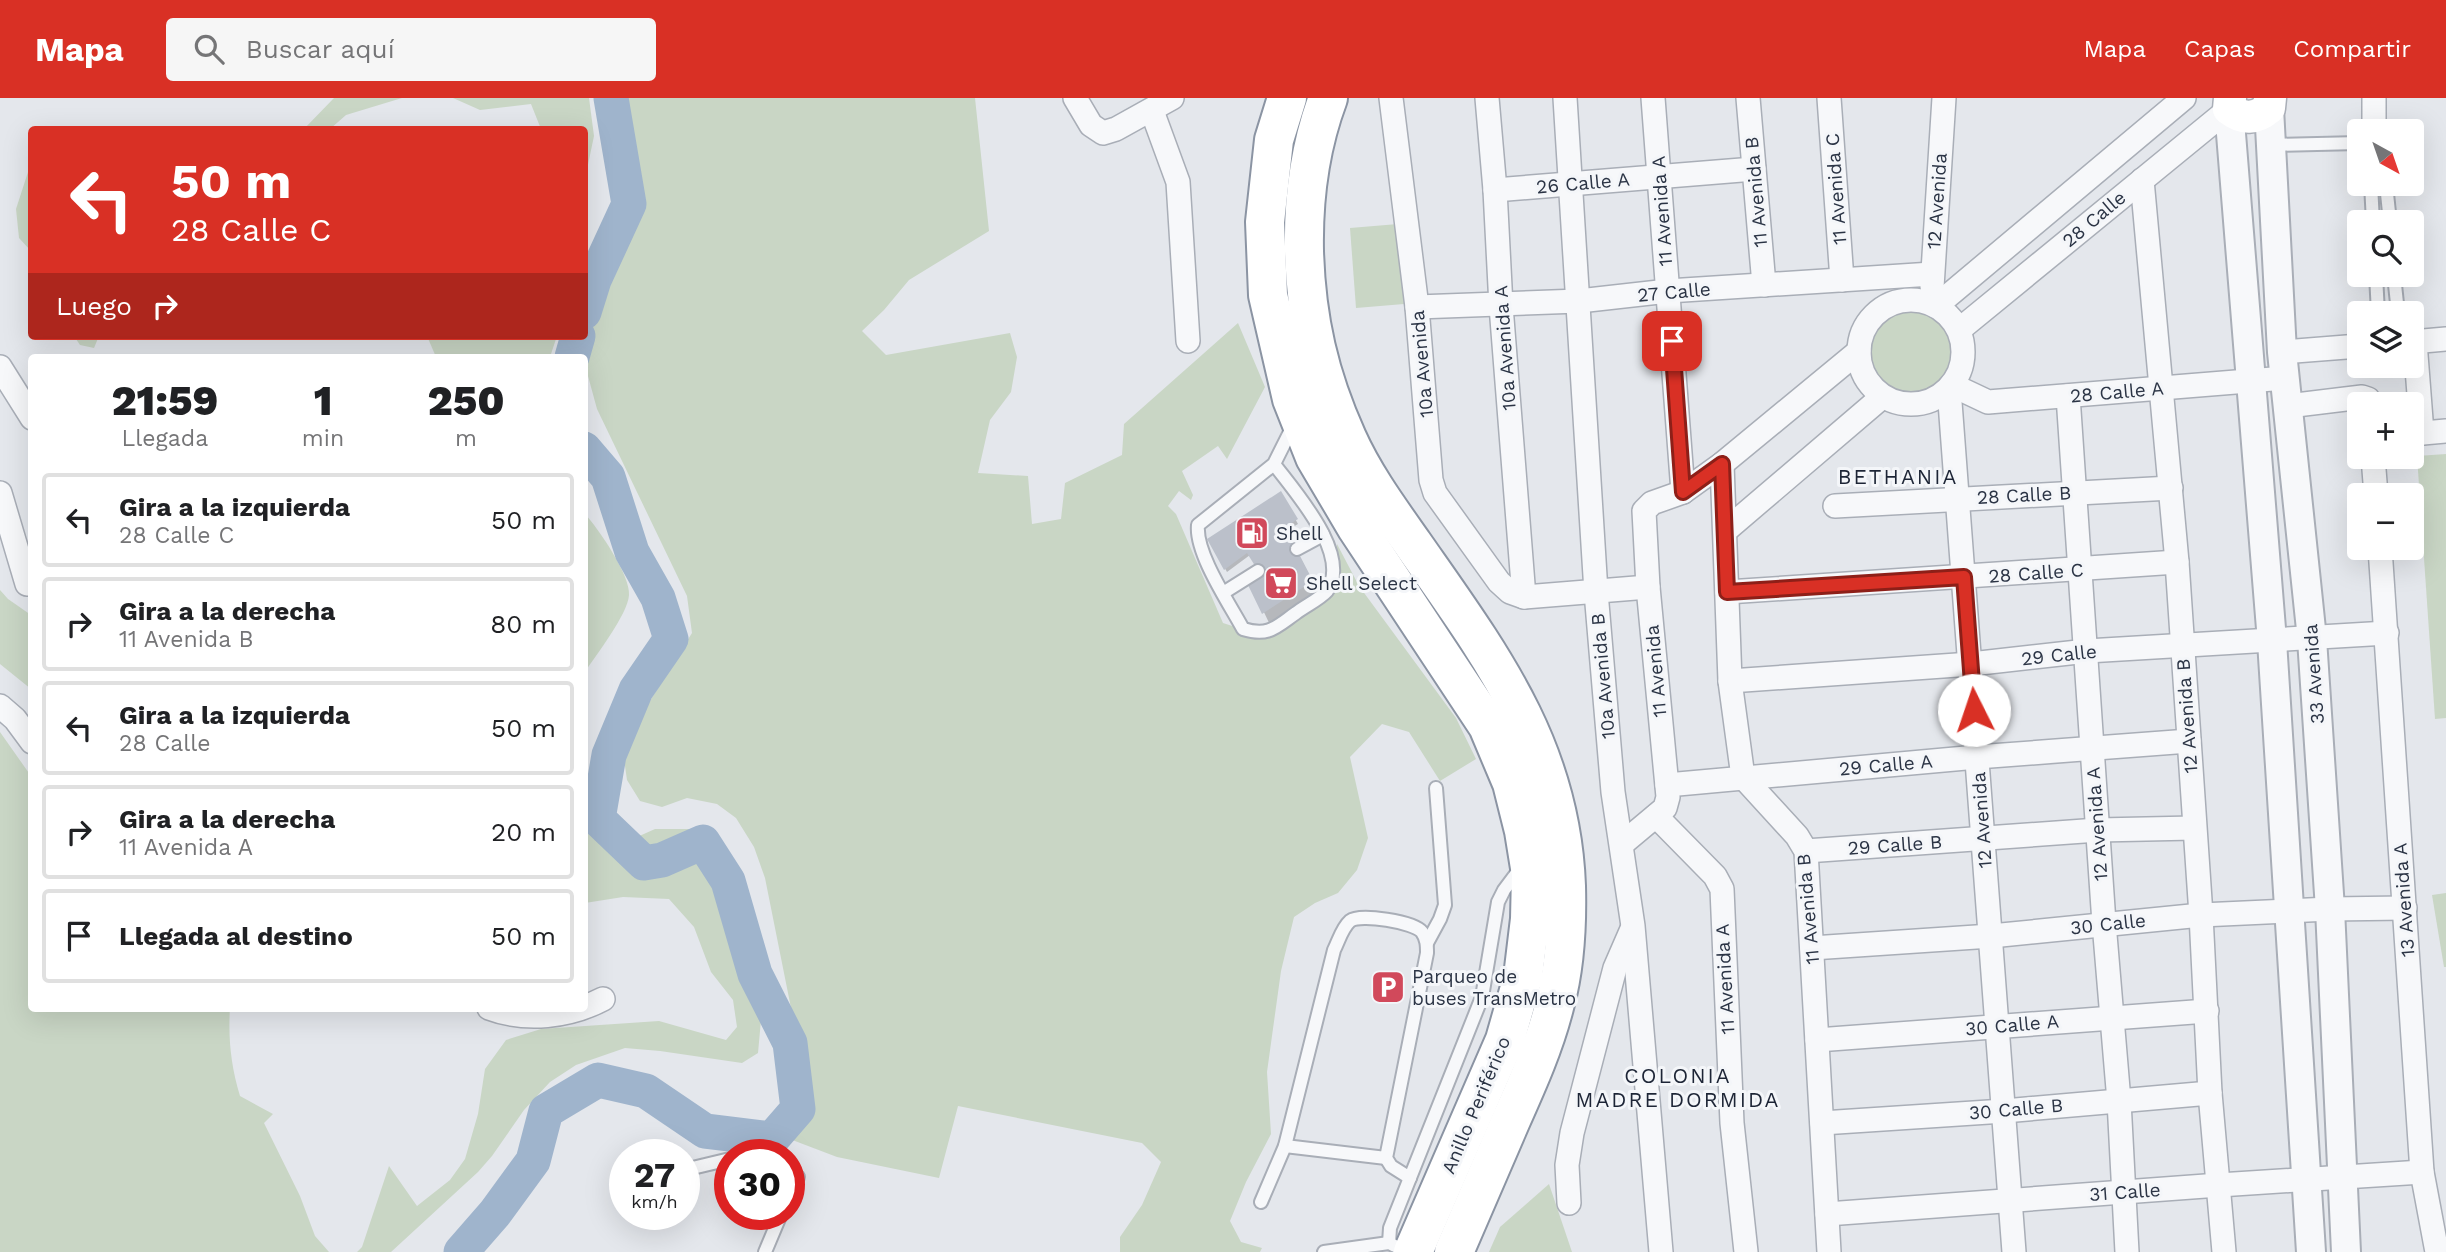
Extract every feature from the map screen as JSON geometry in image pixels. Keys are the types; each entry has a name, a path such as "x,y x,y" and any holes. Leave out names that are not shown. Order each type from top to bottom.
{"highway":[{"name":"Anillo Periférico","path":"1287,98 1274,140 1265,222 1268,295 1284,373 1315,457 1336,531 1488,726 1512,783 1531,874 1529,930 1523,977 1509,1028 1404,1249"},
{"name":"Anillo Periférico","path":"1328,98 1316,140 1305,200 1304,228 1307,310 1329,396 1348,440 1379,495 1477,636 1519,706 1542,759 1559,825 1566,885 1564,954 1555,1003 1538,1057 1454,1252"}],"main road":[{"path":"2229,104 2236,115 2254,117 2270,103"}],"street":[{"path":"1075,98 1091,124 1103,133 1152,111 1172,98"},
{"name":"10a Avenida","path":"1391,98 1417,307 1435,493 1499,582 1510,592 1524,597"},
{"name":"10a Avenida A","path":"1487,98 1524,597"},
{"name":"10a Avenida B","path":"1565,98 1596,592 1613,792 1633,926 1661,1252"},
{"name":"11 Avenida A","path":"1653,98 1683,492"},
{"name":"11 Avenida B","path":"1748,98 1764,285"},
{"name":"11 Avenida C","path":"1829,98 1842,280"},
{"name":"12 Avenida","path":"1935,305 1932,274 1944,98"},
{"name":"28 Calle","path":"1935,305 2185,98"},
{"path":"2374,98 2374,119"},
{"name":"33 Avenida","path":"2270,103 2283,365 2312,639 2330,909 2346,1252"},
{"name":"28 Calle","path":"1959,330 2142,180 2229,104"},
{"name":"33 Avenida","path":"2229,104 2272,641 2311,1252"},
{"path":"1152,111 1178,182 1188,341"},
{"name":"26 Calle A","path":"1495,190 1754,169"},
{"name":"12 Avenida B","path":"2142,180 2177,562 2210,1093 2224,1252"},
{"name":"27 Calle","path":"1417,307 1501,306 1668,291 1932,274"},
{"path":"1874,279 1885,307"},
{"path":"1908,300 1935,305 1948,314 1959,330 1964,346 1964,359 1959,375 1951,387 1935,400 1917,405 1900,404 1882,397 1865,379 1860,365 1858,351 1866,325 1885,307 1908,300"},
{"path":"2424,341 2446,340"},
{"path":"2283,365 2347,349"},
{"path":"1683,492 1722,464 1858,351"},
{"name":"28 Calle A","path":"1951,387 1988,402 2250,381 2283,365"},
{"path":"0,367 28,412"},
{"name":"12 Avenida","path":"1951,387 2014,1252"},
{"name":"12 Avenida A","path":"2068,396 2104,923 2119,1101 2127,1252"},
{"path":"1724,531 1882,397"},
{"path":"2288,406 2347,402"},
{"path":"2424,433 2446,431"},
{"path":"1722,464 1730,681 1743,777"},
{"name":"28 Calle B","path":"1835,506 2171,488"},
{"name":"11 Avenida","path":"1656,816 1665,808 1668,797 1648,587 1644,511 1652,503 1683,492"},
{"path":"0,494 27,584"},
{"name":"13 Avenida A","path":"2382,560 2422,1172 2437,1252"},
{"name":"28 Calle C","path":"1727,592 2177,562"},
{"path":"1524,597 1648,587"},
{"name":"29 Calle","path":"1730,681 1970,664 2087,651 2387,633"},
{"path":"0,706 15,719 28,737"},
{"name":"29 Calle A","path":"1667,785 2092,747 2189,741"},
{"name":"11 Avenida B","path":"1743,777 1797,836 1806,851 1829,1252"},
{"path":"1622,844 1656,816"},
{"name":"11 Avenida A","path":"1656,816 1716,876 1722,888 1732,1124 1746,1252"},
{"name":"29 Calle B","path":"1806,851 2098,830 2194,828"},
{"name":"30 Calle","path":"1812,948 1991,936 2201,915 2404,908"},
{"path":"1569,1203 1567,1165 1572,1133 1615,968 1633,926"},
{"path":"588,1007 603,999"},
{"name":"30 Calle A","path":"1817,1040 2207,1011"},
{"path":"499,1012 506,1015 568,1012"},
{"name":"30 Calle B","path":"1822,1123 2210,1093"},
{"name":"31 Calle","path":"1827,1213 2422,1172"}],"lane":[{"path":"2270,145 2347,143"},
{"path":"1275,464 1336,531 1333,576 1326,592 1273,629 1258,634 1244,629 1223,593 1199,546 1198,525 1275,464 1298,416"},
{"path":"1297,549 1336,531"},
{"path":"1223,593 1258,571"},
{"path":"1427,943 1445,905 1436,788"},
{"path":"1404,1249 1390,1228 1482,997 1498,902 1528,858"},
{"path":"1261,1202 1285,1146 1334,950 1351,920 1362,916 1411,925 1421,930 1427,943 1386,1158 1391,1166 1410,1178"},
{"path":"1285,1146 1386,1158"},
{"path":"765,1252 774,1230"},
{"path":"1324,1252 1404,1249"}],"green space":[{"path":"334,98 402,98 346,115 333,126 307,126"},
{"path":"453,98 589,98 594,136 588,165 588,126 540,126 531,104 480,110"},
{"path":"623,98 975,98 989,231 909,280 862,331 886,355 1010,333 1017,357 1011,392 990,420 978,473 1028,476 1032,524 1061,519 1065,483 1122,455 1124,424 1238,323 1265,387 1227,459 1218,446 1182,471 1193,495 1191,500 1179,491 1168,506 1176,514 1223,623 1257,634 1331,583 1337,544 1359,586 1456,718 1476,759 1440,781 1409,732 1382,724 1350,757 1368,838 1357,870 1338,893 1315,903 1294,917 1281,971 1267,1072 1271,1134 1246,1182 1230,1221 1241,1242 1262,1248 1260,1252 1120,1252 1120,1237 1142,1205 1161,1162 1142,1143 958,1106 939,1178 837,1157 805,1145 805,1139 790,1139 774,1133 795,1117 806,1083 765,878 754,847 736,818 717,804 687,798 662,807 640,801 627,780 624,759 648,704 692,633 687,596 597,409 588,376 585,340 588,340 588,313 630,226 633,176"},
{"path":"28,172 28,248 19,238 16,209"},
{"path":"1398,224 1404,304 1356,308 1350,228"},
{"path":"1912,311 1928,314 1941,323 1950,336 1953,352 1950,368 1941,381 1928,390 1912,393 1896,390 1883,381 1874,368 1871,352 1874,336 1883,323 1896,314"},
{"path":"77,340 97,340 94,348 80,345"},
{"path":"429,340 556,340 551,354 435,354"},
{"path":"2446,454 2446,718 2435,719 2424,558 2424,483 2419,483 2418,469 2424,469 2424,456"},
{"path":"588,518 625,576 629,595 618,623 588,668"},
{"path":"0,590 28,613 28,687 0,664"},
{"path":"0,732 28,772 28,1012 230,1012 231,1052 240,1096 273,1114 264,1123 300,1196 315,1236 329,1252 0,1252"},
{"path":"655,829 691,829 721,859 734,886 761,1020 758,1053 742,1063 625,1048 576,1065 550,1082 524,1110 478,1172 391,1252 357,1252 362,1247 389,1166 417,1206 450,1180 465,1159 478,1114 485,1069 506,1040 541,1029 659,1021 726,1040 737,1027 733,1000 711,972 694,927 669,899 623,897 588,903 588,831 617,846"},
{"path":"2446,893 2446,967 2444,967 2432,895"},
{"path":"1549,1184 1572,1252 1489,1252 1500,1227"}],"building":[{"name":"Shell","path":"1281,491 1298,519 1285,527 1313,581 1262,614 1248,585 1262,577 1247,553 1224,570 1207,539"}],"waterway":[{"path":"588,299 629,204 611,98"},
{"path":"573,354 577,340"},
{"path":"461,1252 495,1213 533,1161 546,1111 598,1080 646,1091 705,1131 772,1139 798,1109 790,1043 755,974 728,881 703,842 662,860 644,863 598,819 609,755 636,690 671,639 658,598 632,552 608,477 588,454"}],"place":[{"name":"Shell","path":"1252,533"},
{"name":"Shell Select","path":"1281,583"},
{"name":"Parqueo de buses TransMetro","path":"1388,987"}],"district":[{"name":"BETHANIA","path":"1898,476"},
{"name":"COLONIA MADRE DORMIDA","path":"1678,1087"}],"route":[{"path":"1672,341 1683,492 1722,464 1727,592 1964,577 1974,710"}]}
